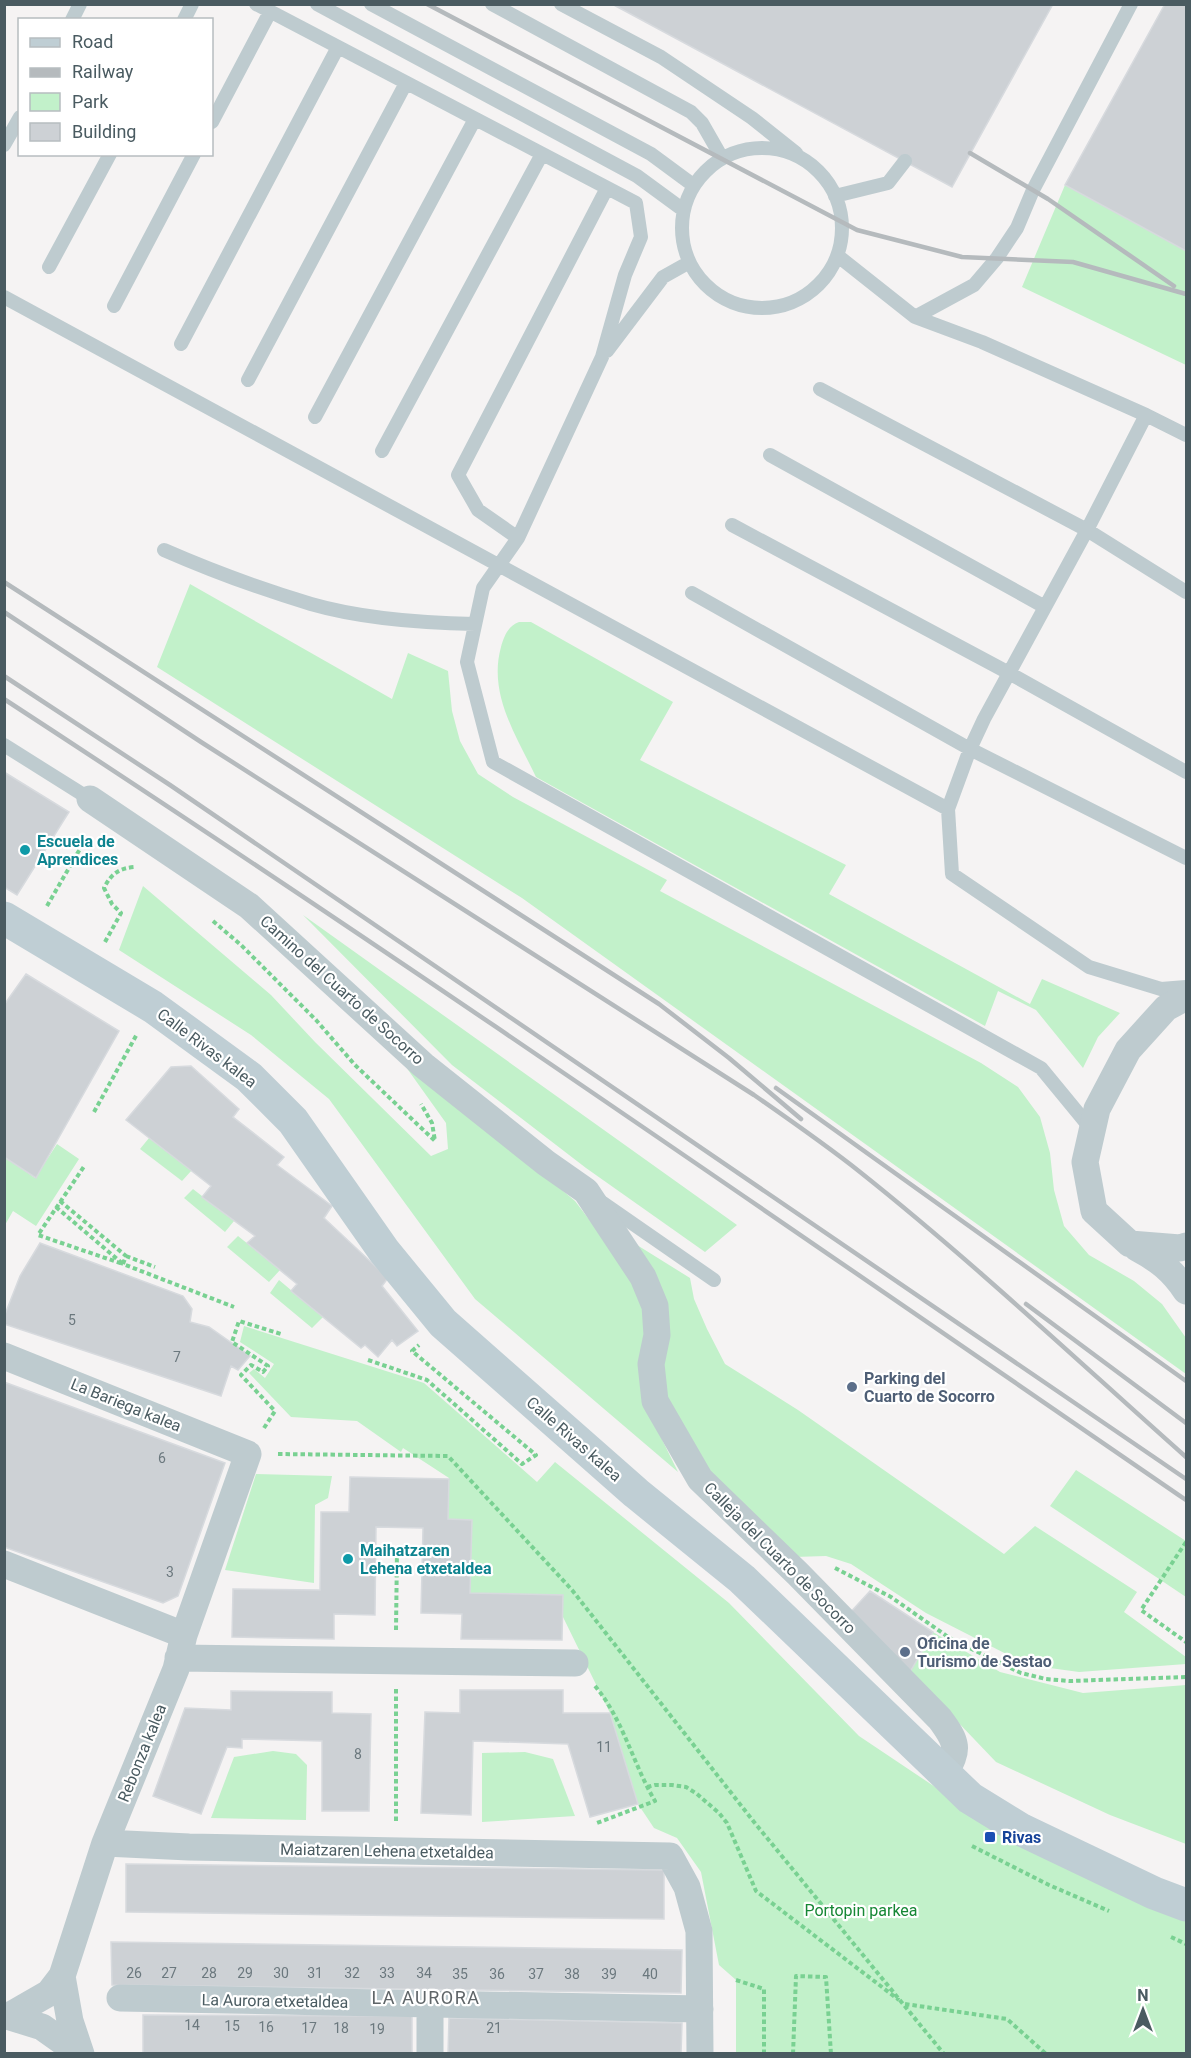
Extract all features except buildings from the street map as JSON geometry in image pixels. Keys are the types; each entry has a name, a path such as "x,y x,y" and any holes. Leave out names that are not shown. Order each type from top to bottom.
{"street":[{"name":"Camino del Cuarto de Socorro","path":"96,804 249,906 423,1065 546,1163 586,1191"},
{"name":"Calle Rivas kalea","path":"12,925 153,1007 249,1077 292,1121 384,1251 443,1323 636,1493 742,1579 970,1798 1022,1830 1154,1893 1186,1905"},
{"path":"1186,997 1166,1008 1128,1050 1097,1109 1084,1162 1094,1210 1130,1244 1161,1261 1180,1280 1186,1291"},
{"name":"Calleja del Cuarto de Socorro","path":"586,1191 643,1277 655,1306 657,1335 651,1364 655,1401 700,1479 791,1567 940,1719 954,1740 953,1760 944,1774"},
{"path":"1130,1244 1180,1248 1186,1246"},
{"name":"La Bariega kalea","path":"4,1356 248,1454"},
{"name":"Rebonza kalea","path":"81,2054 70,2020 62,1976 105,1844 176,1669 181,1647 248,1454"},
{"path":"4,1564 181,1647 396,1662 575,1663"},
{"name":"Maiatzaren Lehena etxetaldea","path":"105,1844 200,1848 670,1856 687,1887 699,1931 700,2009"},
{"path":"7,2016 49,1993 62,1976"},
{"name":"La Aurora etxetaldea","path":"120,1998 700,2009"},
{"path":"430,2004 430,2054"},
{"path":"700,2009 700,2054"},
{"path":"7,2016 42,2027 81,2054"}],"lane":[{"path":"73,18 80,4"},
{"path":"185,18 192,4"},
{"path":"256,4 636,203 641,237 625,275 602,357 518,538 483,588 467,662 494,762 1041,1068 1092,1130"},
{"path":"317,4 637,176 682,209"},
{"path":"371,4 651,154 693,185"},
{"path":"492,4 691,112 702,123 722,158"},
{"path":"561,4 661,57 752,118 798,154 825,177 841,209 838,256 818,287 787,306 751,310 720,298 688,263 682,233 682,209 693,185 707,168 722,158 758,148 798,154"},
{"path":"915,317 974,285 997,258 1017,228 1033,190 1131,4"},
{"path":"213,120 270,12"},
{"path":"181,344 338,47"},
{"path":"248,380 406,83"},
{"path":"315,417 475,119"},
{"path":"4,145 18,120"},
{"path":"382,451 542,154"},
{"path":"49,267 109,156"},
{"path":"114,306 193,156"},
{"path":"835,196 888,183 905,161"},
{"path":"518,538 478,510 458,475 607,188"},
{"path":"838,256 915,317 981,342 1186,435"},
{"path":"602,357 663,277 688,263"},
{"path":"4,297 948,809"},
{"path":"820,389 1087,530 1186,592"},
{"path":"1146,415 970,749 948,809 952,874 1089,966 1161,989 1186,987"},
{"path":"770,455 1045,607"},
{"path":"732,525 1009,673 1186,772"},
{"path":"165,550 207,569 312,604 378,617 475,624"},
{"path":"692,593 970,749 1186,858"},
{"path":"4,745 96,804"},
{"path":"586,1191 714,1280"}],"path":[{"path":"12,925 96,804"},
{"path":"89,969 121,913 112,904 104,888 110,876 123,868 143,866"},
{"path":"208,917 241,945 316,1020 355,1065 435,1141 432,1123 420,1102"},
{"path":"94,1112 153,1007"},
{"path":"85,1165 38,1234 123,1264 234,1308"},
{"path":"60,1201 126,1256 154,1267"},
{"path":"56,1207 123,1264"},
{"path":"123,1264 126,1256"},
{"path":"248,1454 275,1411 241,1375 251,1365 263,1372 267,1366 232,1342 239,1321 281,1334"},
{"path":"368,1360 427,1380 522,1464 536,1455 412,1351 443,1323"},
{"path":"1186,1542 1141,1610 1186,1642"},
{"path":"396,1851 397,1550"},
{"path":"791,1567 820,1563 841,1569 891,1597 951,1639 1021,1673 1046,1679 1070,1681 1186,1677"},
{"path":"575,1663 606,1700 655,1801 591,1826"},
{"path":"647,1787 655,1785 686,1787 698,1794 727,1823 756,1891 904,2004 944,2054"},
{"path":"972,1846 1049,1885 1111,1912"},
{"path":"1165,1935 1186,1944"},
{"path":"793,2054 796,1976 826,1977 831,2054"},
{"path":"736,1980 764,1989 764,2054"},
{"path":"904,2004 1007,2019 1046,2054"}],"green space":[{"path":"1065,185 1186,251 1186,365 1022,287"},
{"path":"190,584 392,699 408,653 448,671 452,711 460,741 478,774 513,797 667,880 660,891 981,1063 1018,1087 1040,1117 1050,1153 1054,1190 1064,1226 1089,1255 1134,1281 1162,1304 1186,1338 1186,1374 522,898 157,667"},
{"path":"519,622 531,622 673,702 640,760 846,865 829,894 1030,1004 1042,979 1120,1013 1098,1037 1083,1068 1036,1010 998,991 985,1026 536,777 506,714 498,681 501,647 509,629"},
{"path":"143,886 271,995 315,1042 431,1156 448,1149 446,1123 391,1046 575,1201 632,1276 646,1317 646,1407 678,1472 475,1299 329,1099 251,1035 119,950"},
{"path":"303,915 737,1225 705,1252 586,1168 452,1065"},
{"path":"149,1138 192,1170 182,1181 140,1149"},
{"path":"57,1144 79,1159 36,1226 13,1211 5,1225 5,1157 35,1178"},
{"path":"193,1189 234,1221 225,1232 184,1198"},
{"path":"238,1236 280,1270 269,1282 227,1247"},
{"path":"637,1245 690,1278 694,1299 725,1364 798,1410 1004,1554 1035,1526 1137,1592 1124,1612 1186,1657 1186,1664 1079,1672 1028,1665 926,1613 851,1564 826,1556 794,1557 710,1475 672,1409 661,1378"},
{"path":"279,1280 323,1317 312,1328 270,1293"},
{"name":"Portopin parkea","path":"244,1326 424,1383 537,1482 555,1462 729,1603 859,1736 968,1809 1186,1916 1186,2053 736,2053 736,1980 719,1965 701,1872 677,1838 654,1828 638,1804 610,1713 563,1617 563,1595 470,1593 472,1520 448,1519 449,1478 403,1448 401,1452 357,1421 291,1417 249,1373 254,1369 265,1378 274,1364 240,1342"},
{"path":"1076,1470 1186,1541 1186,1597 1050,1506"},
{"path":"256,1474 332,1476 328,1498 315,1505 314,1583 225,1570"},
{"path":"933,1632 1000,1672 1083,1693 1186,1685 1186,1844 1110,1815 996,1762 910,1672"},
{"path":"273,1751 296,1754 307,1765 306,1820 211,1818 234,1757"},
{"path":"525,1752 553,1759 575,1816 482,1822 482,1753"}],"railway":[{"path":"427,4 857,230 962,257 1073,262 1186,294"},
{"path":"970,153 1048,199 1174,286"},
{"path":"4,582 659,1004 729,1058 801,1119"},
{"path":"4,612 201,742 754,1095 808,1133 860,1172 943,1241 1186,1457"},
{"path":"4,676 170,785 1186,1479"},
{"path":"4,699 450,996 1186,1500"},
{"path":"776,1088 1186,1381"},
{"path":"1026,1304 1186,1423"}],"place":[{"name":"Escuela de Aprendices","path":"25,850"},
{"name":"Parking del Cuarto de Socorro","path":"852,1387"},
{"name":"Maihatzaren Lehena etxetaldea","path":"348,1559"},
{"name":"Oficina de Turismo de Sestao","path":"905,1652"},
{"name":"Rivas","path":"990,1837"}],"district":[{"name":"LA AURORA","path":"426,1997"}]}
